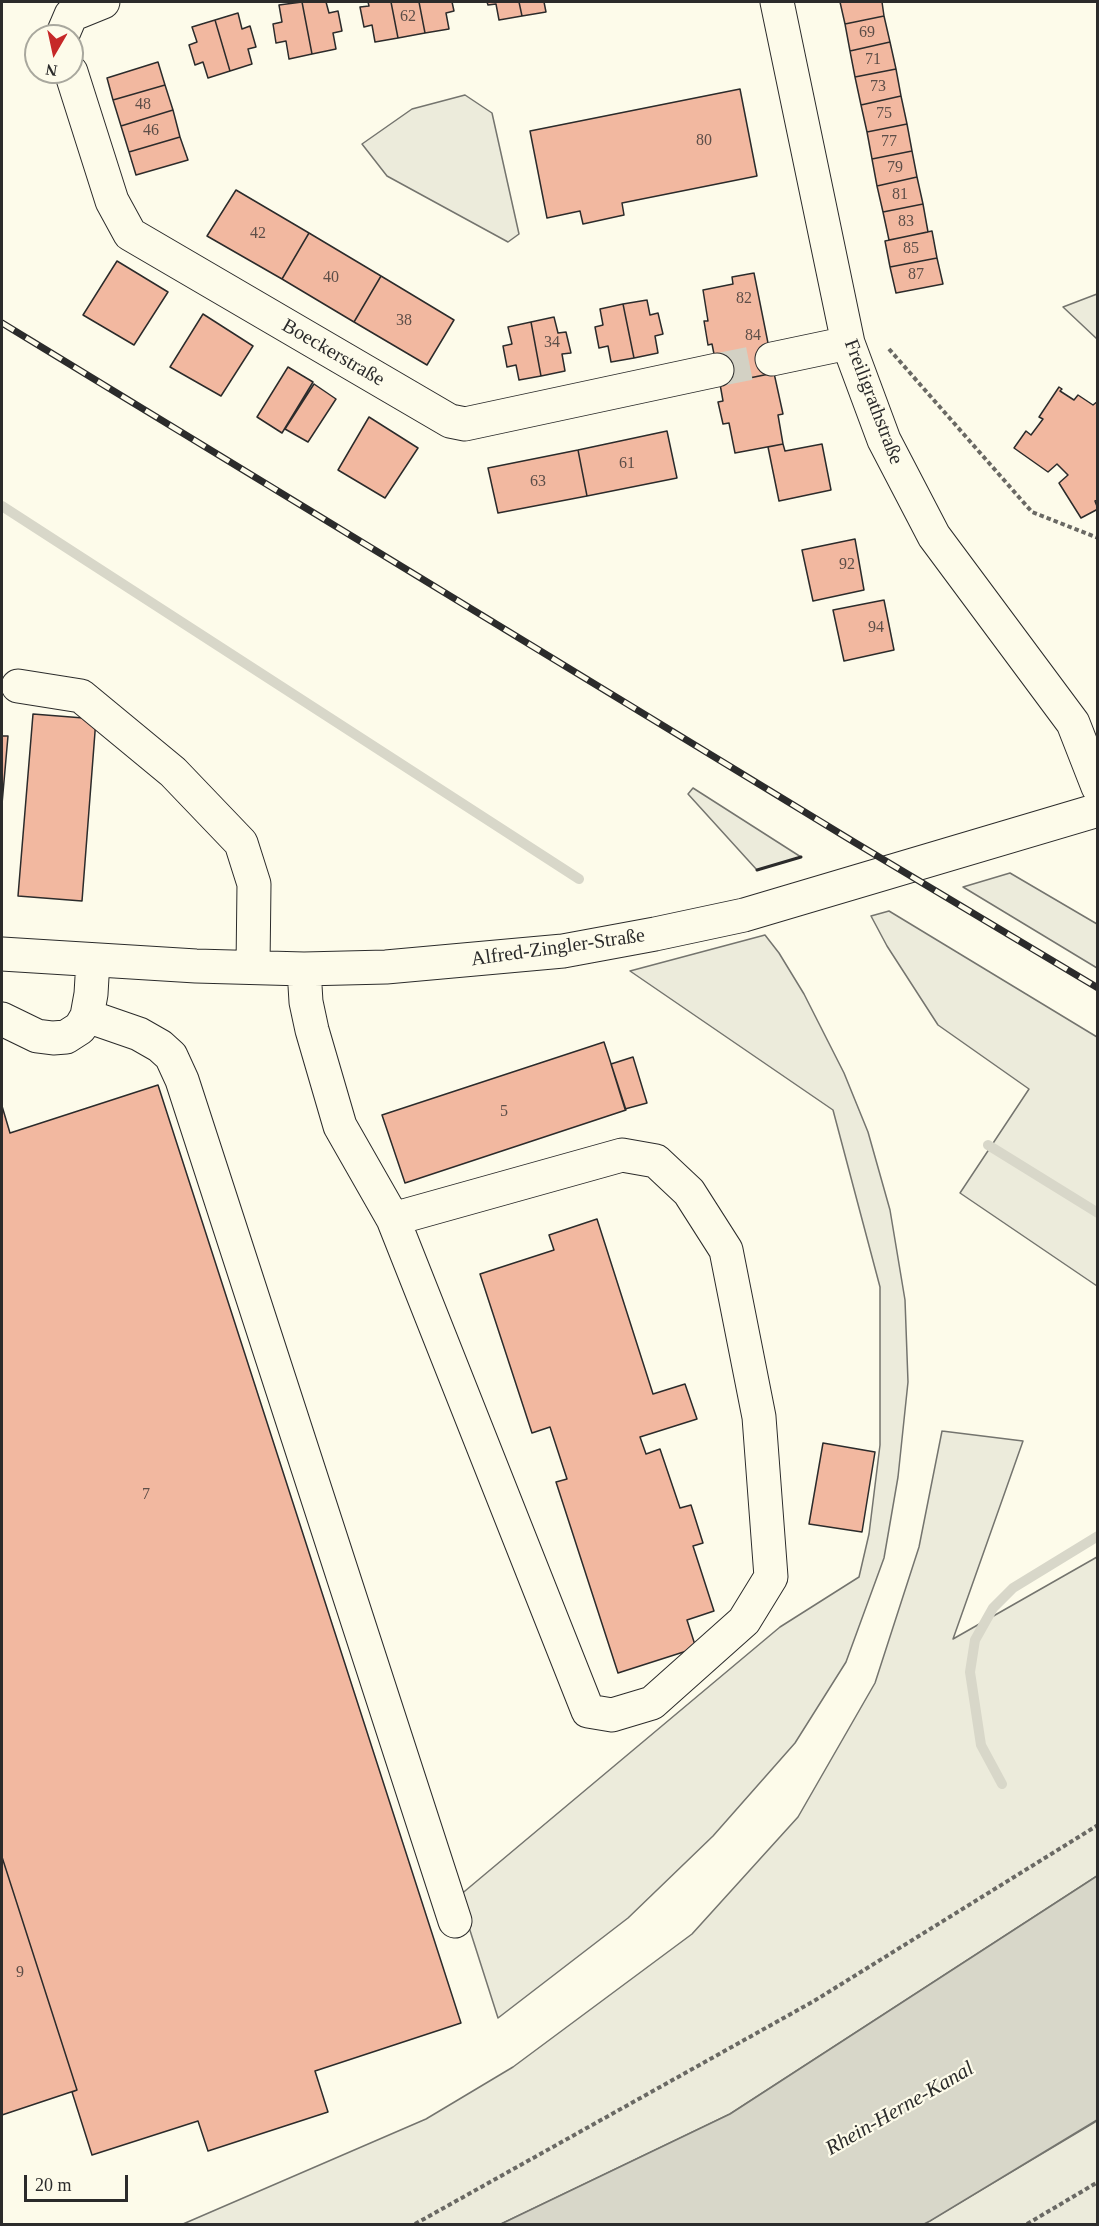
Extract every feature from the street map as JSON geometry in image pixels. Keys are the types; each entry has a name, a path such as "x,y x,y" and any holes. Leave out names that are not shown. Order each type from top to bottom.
{"street":[{"path":"67,24 71,15 104,2"},
{"name":"Freiligrathstraße","path":"777,2 848,343 884,440 934,536 1073,723 1098,787"},
{"name":"Boeckerstraße","path":"75,84 112,201 130,234 450,421 465,424 717,370"},
{"path":"772,359 848,343"},
{"path":"18,686 81,696 173,772 241,843 254,884 254,967"},
{"name":"Alfred-Zingler-Straße","path":"2,954 304,969 386,967 563,951 744,915 1098,810"},
{"path":"2,1019 37,1036 52,1038 66,1037 80,1028 87,1016 93,960"},
{"path":"304,969 306,1002 312,1030 340,1126 393,1219 588,1711 612,1715 652,1703 744,1621 771,1577 759,1417 726,1250 689,1192 656,1161 622,1155 393,1219"},
{"path":"87,1016 139,1034 160,1046 171,1056 182,1080 455,1921"}],"path":[{"path":"848,343 882,342 1032,512 1098,538"},
{"path":"415,2224 814,2001 1098,1825"},
{"path":"1027,2224 1098,2182"}],"shaded area":[{"path":"465,95 492,113 519,234 508,242 387,176 362,144 412,109"},
{"path":"1098,294 1097,339 1063,307"},
{"path":"693,788 801,857 757,870 688,794"},
{"path":"1010,873 1097,924 1097,968 963,887"},
{"path":"889,911 1097,1037 1097,1286 960,1193 1029,1089 938,1025 887,946 871,916"},
{"path":"765,935 804,994 844,1073 868,1132 890,1210 905,1300 908,1382 898,1477 884,1558 846,1662 795,1743 713,1836 628,1918 498,2018 459,1896 780,1627 859,1577 869,1534 880,1445 880,1287 833,1110 630,971"},
{"path":"942,1431 1023,1441 953,1639 1097,1557 1097,1876 730,2114 501,2224 183,2224 426,2119 513,2067 692,1934 798,1817 875,1683 919,1547"},
{"path":"1097,2120 1097,2224 924,2224 1095,2122"}],"water":[{"name":"Rhein-Herne-Kanal","path":"1097,1876 1097,2120 930,2221 924,2224 501,2224 730,2114"}],"building":[{"path":"302,2 326,2 329,13 338,11 342,31 333,33 336,49 312,54"},
{"path":"302,2 312,54 289,59 286,41 276,43 273,24 282,22 279,5"},
{"path":"368,2 391,2 398,38 375,42 372,25 364,27 360,7 369,6"},
{"path":"391,2 419,2 425,33 398,38"},
{"path":"419,2 452,2 454,11 446,13 449,29 425,33"},
{"path":"487,2 519,2 522,16 499,20 496,4 488,5"},
{"path":"519,2 544,2 546,12 522,16"},
{"path":"840,2 882,2 884,16 845,24"},
{"path":"238,13 242,29 250,26 256,47 248,49 252,64 230,71 215,20"},
{"path":"884,16 890,42 850,51 845,24"},
{"path":"215,20 230,71 208,78 203,62 195,65 189,45 197,42 192,27"},
{"path":"890,42 896,69 855,77 850,51"},
{"path":"158,62 165,85 113,100 107,78"},
{"path":"896,69 901,96 861,105 855,77"},
{"path":"165,85 173,110 121,126 113,100"},
{"path":"740,89 757,176 622,203 624,215 583,224 580,211 547,218 530,131"},
{"path":"901,96 907,124 867,132 861,105"},
{"path":"173,110 180,137 129,152 121,126"},
{"path":"907,124 912,151 872,159 867,132"},
{"path":"180,137 188,160 136,175 129,152"},
{"path":"912,151 917,177 877,186 872,159"},
{"path":"917,177 923,204 883,212 877,186"},
{"path":"236,190 309,233 282,279 207,236"},
{"path":"923,204 928,232 889,240 883,212"},
{"path":"932,231 937,258 890,267 885,241"},
{"path":"309,233 381,276 354,322 282,279"},
{"path":"937,258 943,284 896,293 890,267"},
{"path":"117,261 168,292 134,345 83,315"},
{"path":"754,273 774,373 720,384 712,344 708,345 704,321 708,321 703,290 733,284 732,277"},
{"path":"381,276 454,320 427,365 354,322"},
{"path":"647,300 650,315 658,313 663,334 655,336 658,353 634,358 623,304"},
{"path":"623,304 634,358 611,362 608,346 599,348 595,327 603,325 600,309"},
{"path":"203,314 253,346 221,396 170,367"},
{"path":"554,317 558,333 566,332 571,353 562,354 565,371 541,376 531,322"},
{"path":"531,322 541,376 519,380 516,365 507,367 503,346 512,344 508,327"},
{"path":"288,367 313,382 282,433 257,417"},
{"path":"774,373 783,414 778,415 783,444 735,453 729,423 723,424 718,402 723,401 720,384"},
{"path":"314,384 336,399 308,442 285,429"},
{"path":"1059,387 1062,389 1060,391 1074,400 1078,395 1093,405 1098,401 1098,500 1095,501 1098,509 1081,518 1059,483 1068,475 1057,464 1048,472 1014,448 1026,431 1031,435 1043,419 1039,417"},
{"path":"369,417 418,448 385,498 338,470"},
{"path":"667,431 677,478 587,496 578,450"},
{"path":"783,444 785,451 822,444 831,490 779,501 768,447"},
{"path":"578,450 587,496 498,513 488,468"},
{"path":"855,539 864,590 813,601 802,550"},
{"path":"884,600 894,650 844,661 833,610"},
{"path":"33,714 96,719 82,901 18,896"},
{"path":"2,736 8,736 2,804"},
{"path":"604,1042 626,1110 405,1183 382,1115"},
{"path":"633,1057 647,1103 625,1109 611,1064"},
{"path":"158,1085 461,2023 315,2071 328,2112 208,2151 198,2121 92,2155 72,2092 77,2090 2,1857 2,1106 10,1133"},
{"path":"597,1219 653,1394 685,1384 697,1419 640,1437 646,1454 660,1449 680,1508 691,1505 703,1543 693,1546 714,1611 687,1620 696,1648 618,1673 556,1482 567,1479 550,1427 532,1433 480,1274 554,1250 549,1235"},
{"path":"823,1443 875,1452 862,1532 809,1524"},
{"path":"2,1857 77,2090 2,2115"}],"waterway":[{"path":"2,506 579,879"},
{"path":"988,1145 1098,1213"},
{"path":"1002,1784 981,1745 970,1672 975,1640 993,1608 1013,1588 1098,1536"}],"tunnel":[{"path":"717,370 772,359"}],"railway":[{"path":"2,323 1098,988"}],"wall":[{"path":"757,870 801,857"}]}
